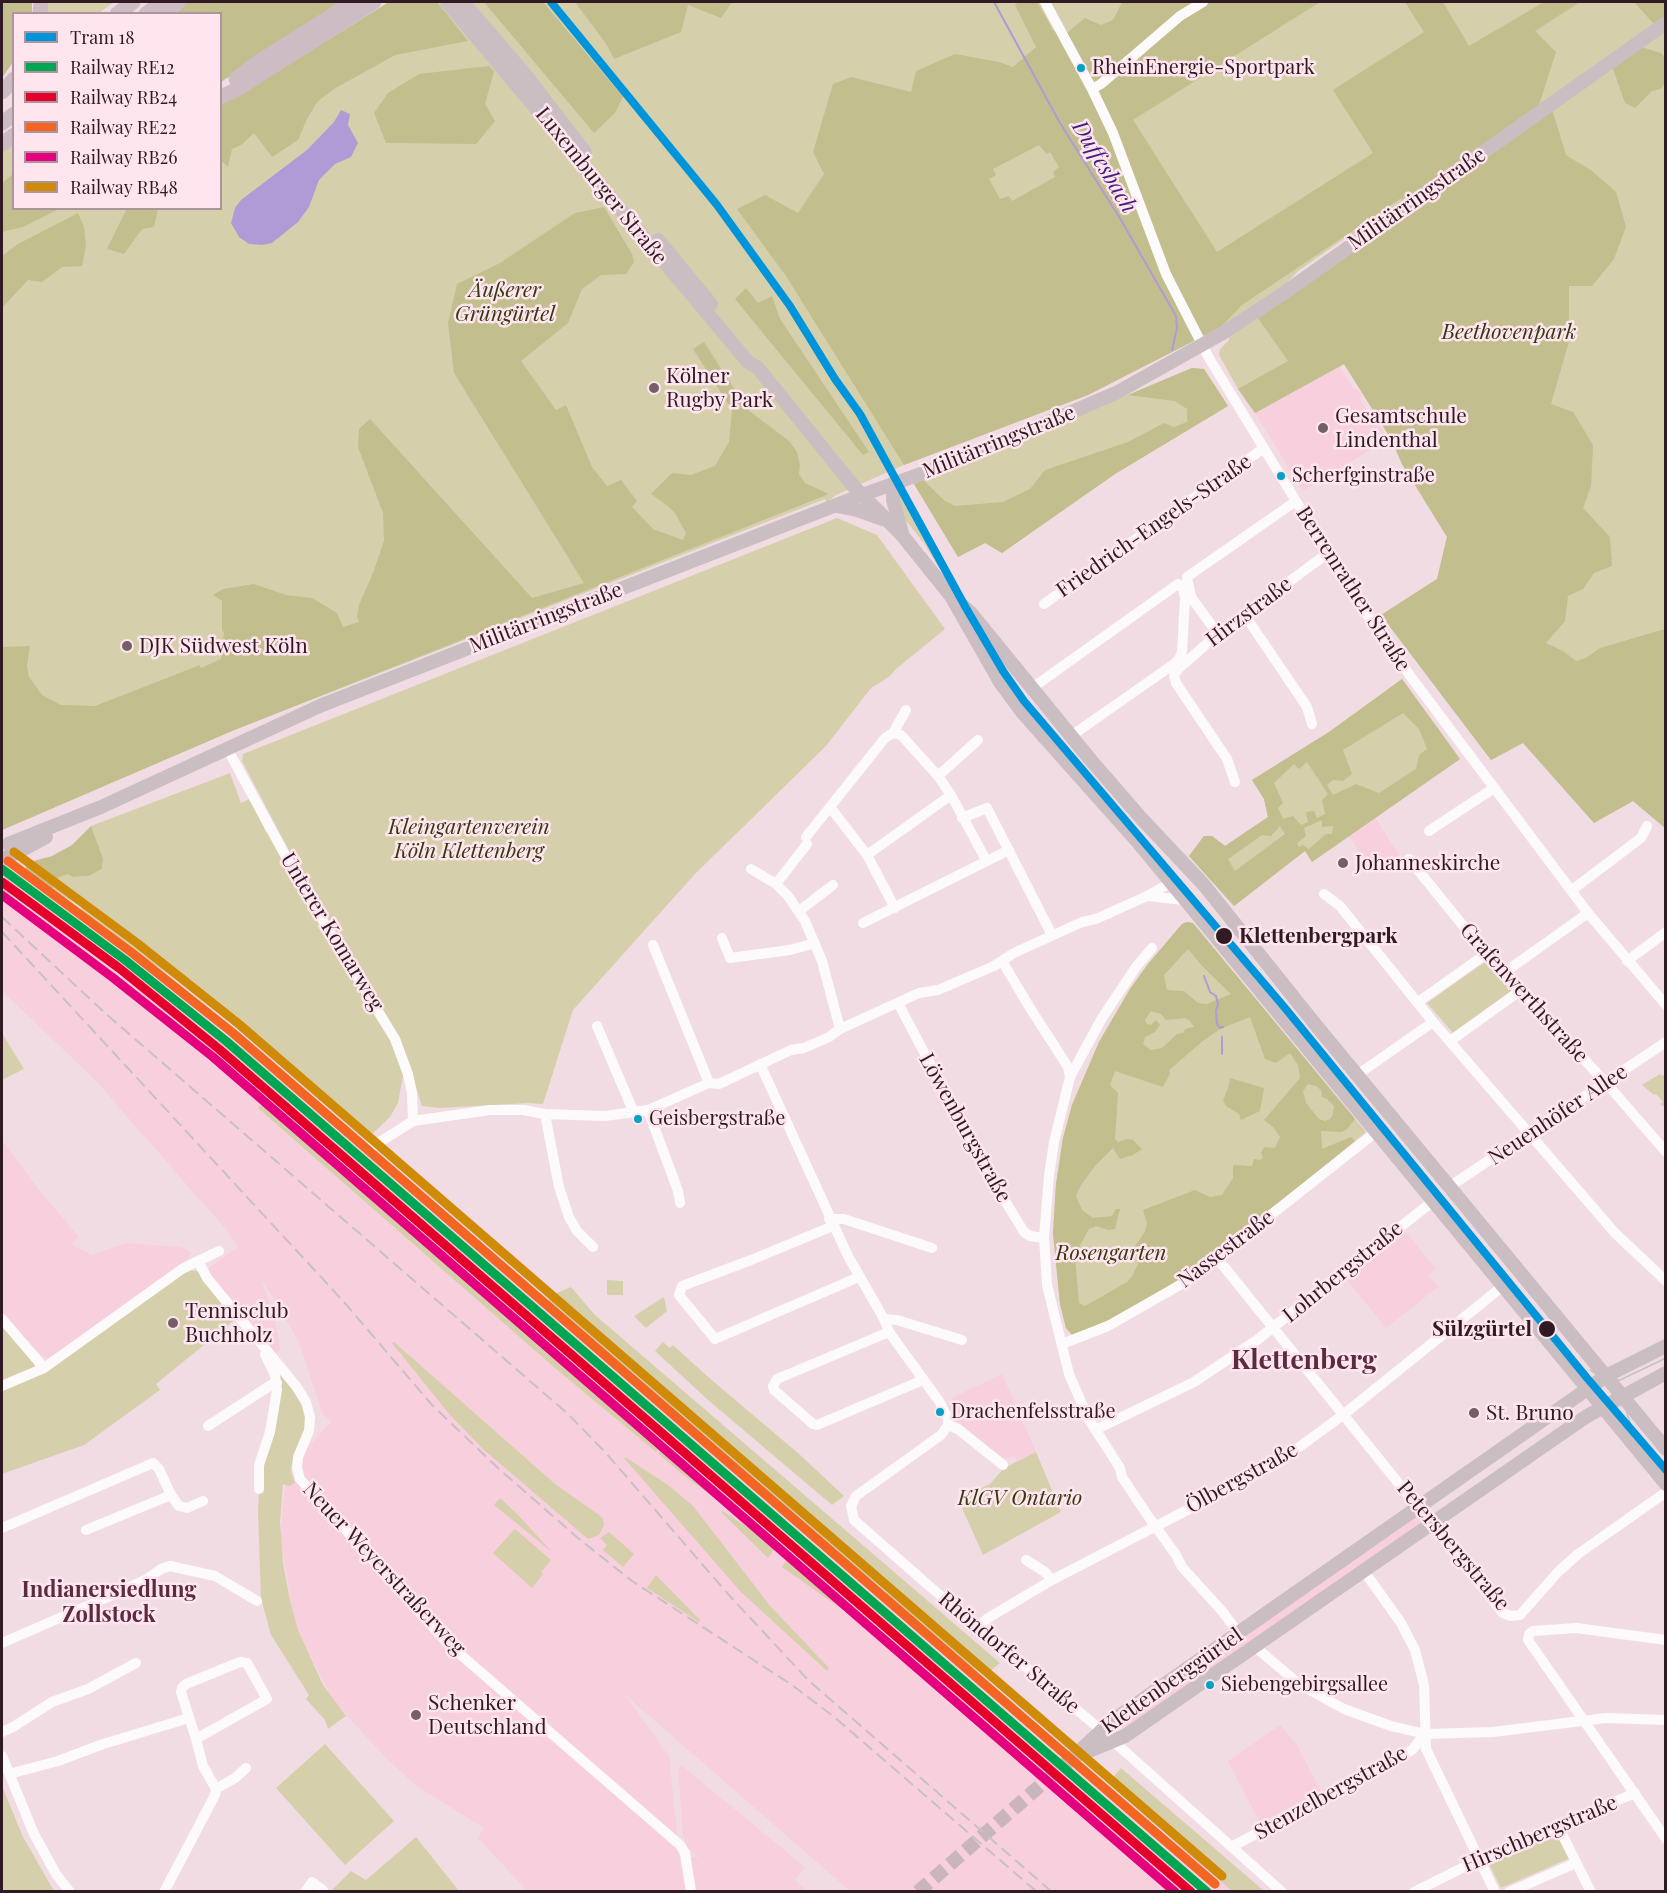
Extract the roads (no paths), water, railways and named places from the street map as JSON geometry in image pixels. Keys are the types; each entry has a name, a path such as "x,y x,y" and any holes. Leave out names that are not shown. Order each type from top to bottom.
{"highway":[{"path":"120,12 133,2"},
{"path":"149,12 162,2"},
{"path":"222,87 353,2"},
{"path":"222,96 236,90 374,2"}],"main road":[{"name":"Luxemburger Straße","path":"447,2 736,349 748,362 758,368 843,473 902,535 951,596 1000,682 1022,711 1173,881 1184,900 1417,1184 1441,1198 1606,1376 1665,1449"},
{"name":"Luxemburger Straße","path":"462,2 524,73 586,153 755,357 758,368"},
{"name":"Militärringstraße","path":"13,848 322,705 862,495 962,459 1116,393 1203,345 1284,293 1665,23"},
{"path":"843,473 842,491 835,506 857,510 890,523"},
{"path":"894,483 893,500 902,535"},
{"name":"Luxemburger Straße","path":"951,596 970,612 1159,839 1204,885 1357,1075 1503,1286 1665,1484"},
{"path":"1022,711 1024,701 1033,697 1048,707"},
{"path":"1173,881 1180,868 1178,858"},
{"path":"1173,881 1191,880 1204,885"},
{"path":"1606,1376 1665,1346"},
{"path":"1603,1407 1632,1389 1665,1373"},
{"name":"Klettenberggürtel","path":"1603,1407 1125,1736 1072,1758 1101,1730 1606,1376"},
{"path":"1529,1431 1527,1437 1529,1443 1539,1449"}],"street":[{"name":"Berrenrather Straße","path":"1045,2 1114,135 1166,274 1203,345 1328,553 1375,626 1494,788 1588,913 1665,1005"},
{"path":"1092,89 1180,16 1203,2"},
{"name":"Friedrich-Engels-Straße","path":"1044,604 1264,448"},
{"path":"1032,688 1296,501"},
{"name":"Hirzstraße","path":"1071,736 1178,669 1218,634 1328,553"},
{"path":"1183,581 1191,597 1218,634"},
{"path":"1183,581 1185,598 1182,652 1174,670 1176,683 1227,759 1235,782"},
{"path":"1244,614 1308,706 1312,724"},
{"path":"776,884 830,807 885,738 892,733 906,710"},
{"path":"892,733 900,735 938,776 951,795 986,860"},
{"path":"938,776 978,740"},
{"name":"Unterer Komarweg","path":"228,750 303,888 395,1040 408,1074 412,1094 413,1121"},
{"path":"1429,831 1494,788"},
{"path":"867,855 951,795"},
{"path":"830,807 867,855 896,908"},
{"path":"962,818 987,808 1052,935"},
{"path":"1572,890 1641,838 1647,826"},
{"path":"863,923 1010,850"},
{"name":"Grafenwerthstraße","path":"1409,859 1486,954 1605,1082 1665,1152"},
{"path":"751,869 776,884 799,911 815,943 840,1029"},
{"path":"372,1147 413,1121 490,1110 605,1116 648,1110 709,1083 719,1084 791,1050 804,1048 919,993 938,990 1052,935 1082,922 1096,919 1147,896 1173,881"},
{"path":"799,911 834,885"},
{"path":"1324,894 1340,906 1433,1022 1615,1233 1665,1281"},
{"path":"1147,896 1184,900"},
{"path":"1512,967 1588,913"},
{"path":"1628,961 1665,932"},
{"path":"722,938 730,958 790,950 815,943"},
{"path":"653,945 709,1083"},
{"path":"1152,948 1102,1018 1070,1077 1054,1142 1049,1176 1044,1238 1047,1285 1069,1374 1088,1418 1120,1468 1122,1477 1194,1582 1222,1611 1239,1634"},
{"path":"1419,1002 1486,954"},
{"path":"1002,961 1068,1067 1070,1077"},
{"path":"1450,1041 1520,991"},
{"name":"Löwenburgstraße","path":"898,1003 987,1173 1024,1232 1030,1236 1044,1238"},
{"path":"1357,1075 1433,1022"},
{"path":"597,1026 634,1113"},
{"name":"Neuenhöfer Allee","path":"1441,1198 1665,1042"},
{"path":"760,1064 831,1222 889,1332 939,1401 948,1418 948,1425 958,1429 1003,1466"},
{"path":"648,1110 678,1191 680,1203"},
{"path":"545,1114 560,1187 569,1216 578,1231 593,1247"},
{"name":"Nassestraße","path":"1062,1344 1108,1326 1187,1281 1376,1132"},
{"name":"Lohrbergstraße","path":"1096,1429 1194,1382 1274,1327 1366,1252 1441,1198"},
{"path":"859,1277 716,1338 679,1295 682,1286 751,1260 831,1222 844,1220 932,1248"},
{"path":"2,1386 44,1368 182,1269 219,1251"},
{"name":"Petersbergstraße","path":"1217,1258 1503,1613 1520,1616 1533,1631 1528,1640 1665,1839"},
{"name":"Neuer Weyerstraßerweg","path":"198,1261 207,1278 296,1386 306,1402 310,1417 309,1431 298,1457 297,1468 300,1479 446,1642 681,1845 685,1853 691,1892"},
{"name":"Ölbergstraße","path":"978,1627 988,1618 1052,1580 1276,1464 1343,1415 1503,1286"},
{"path":"2,1319 44,1368"},
{"path":"884,1319 897,1320 962,1340"},
{"path":"889,1332 777,1379 773,1386 779,1395 817,1425 923,1380"},
{"path":"259,1489 259,1465 270,1432 276,1383 275,1375 265,1354 266,1351"},
{"path":"208,1426 276,1383"},
{"name":"Rhöndorfer Straße","path":"948,1425 941,1435 861,1490 851,1506 852,1514 858,1524 1101,1730 1282,1892"},
{"path":"2,1528 153,1464 159,1469 171,1495 179,1506 187,1508 203,1501"},
{"path":"1520,1616 1558,1572 1578,1554 1665,1492"},
{"path":"86,1530 171,1495"},
{"path":"1026,1560 1046,1572 1052,1580"},
{"path":"2,1643 110,1596 170,1566 215,1576 257,1600"},
{"path":"1364,1571 1401,1623 1420,1662 1424,1685 1426,1749 1495,1892"},
{"path":"1533,1631 1576,1628 1665,1640"},
{"path":"1254,1646 1299,1684 1344,1709 1391,1726 1425,1734 1493,1732 1617,1718 1665,1720"},
{"path":"164,1892 215,1795 216,1789 203,1766 181,1692 186,1684 240,1662 247,1663 267,1699 196,1739"},
{"path":"2,1732 52,1701 88,1689 136,1663"},
{"path":"9,1774 58,1761 103,1744 189,1718"},
{"name":"Stenzelbergstraße","path":"1233,1846 1402,1756 1412,1750 1425,1734"},
{"path":"2,1756 34,1834 56,1874 70,1892"},
{"path":"216,1789 235,1778 246,1768"},
{"name":"Hirschbergstraße","path":"1414,1892 1480,1859 1635,1793"},
{"path":"1558,1826 1592,1892"},
{"path":"1509,1892 1576,1863"},
{"path":"305,1892 312,1882 323,1890"}],"waterway":[{"name":"Duffesbach","path":"994,2 1060,123 1121,220 1176,316 1177,328 1172,350"},
{"path":"1204,976 1210,992 1216,996 1218,1004 1216,1011"},
{"path":"1216,1012 1217,1024 1220,1028 1223,1027"},
{"path":"1222,1037 1222,1054"}],"tunnel":[{"path":"2,859 18,852"},
{"path":"918,1892 1072,1758"}],"tram line":[{"name":"18","path":"551,2 717,205 790,306 835,379 860,414 966,608 1003,671 1024,701 1285,1008 1587,1378 1666,1470"},
{"path":"1590,1370 1603,1379 1620,1380 1666,1358"},
{"path":"1634,1432 1627,1414 1626,1403 1632,1389 1645,1378"}],"railway":[{"path":"2,888 119,967 220,1047 1195,1892"},
{"path":"2,917 105,1013 568,1414 605,1452 728,1594 808,1680 1052,1892"},
{"path":"2,932 344,1302 432,1405 499,1469 578,1538 632,1581 792,1685 833,1716 1037,1892"}],"rail line":[{"name":"RB48","path":"14,852 137,943 240,1025 1222,1876"},
{"name":"RE22","path":"8,861 131,952 233,1033 1215,1884"},
{"name":"RE12","path":"2,869 125,960 226,1041 1207,1892"},
{"name":"RB24","path":"2,882 119,968 219,1049 1191,1892"},
{"name":"RB26","path":"2,895 112,977 213,1057 1175,1892"}],"place":[{"name":"RheinEnergie-Sportpark","path":"1081,68"},
{"name":"Kölner Rugby Park","path":"654,388"},
{"name":"Gesamtschule Lindenthal","path":"1323,428"},
{"name":"Scherfginstraße","path":"1281,476"},
{"name":"DJK Südwest Köln","path":"127,646"},
{"name":"Johanneskirche","path":"1343,863"},
{"name":"Klettenbergpark","path":"1224,936"},
{"name":"Geisbergstraße","path":"638,1119"},
{"name":"Tennisclub Buchholz","path":"173,1323"},
{"name":"Sülzgürtel","path":"1547,1329"},
{"name":"Drachenfelsstraße","path":"940,1412"},
{"name":"St. Bruno","path":"1474,1413"},
{"name":"Siebengebirgsallee","path":"1210,1685"},
{"name":"Schenker Deutschland","path":"416,1715"}],"district":[{"name":"Klettenberg","path":"1304,1361"},
{"name":"Indianersiedlung Zollstock","path":"109,1602"}],"park label":[{"name":"Äußerer Grüngürtel","path":"505,302"},
{"name":"Beethovenpark","path":"1509,332"},
{"name":"Kleingartenverein Köln Klettenberg","path":"469,839"},
{"name":"Rosengarten","path":"1111,1253"},
{"name":"KlGV Ontario","path":"1020,1498"}]}
